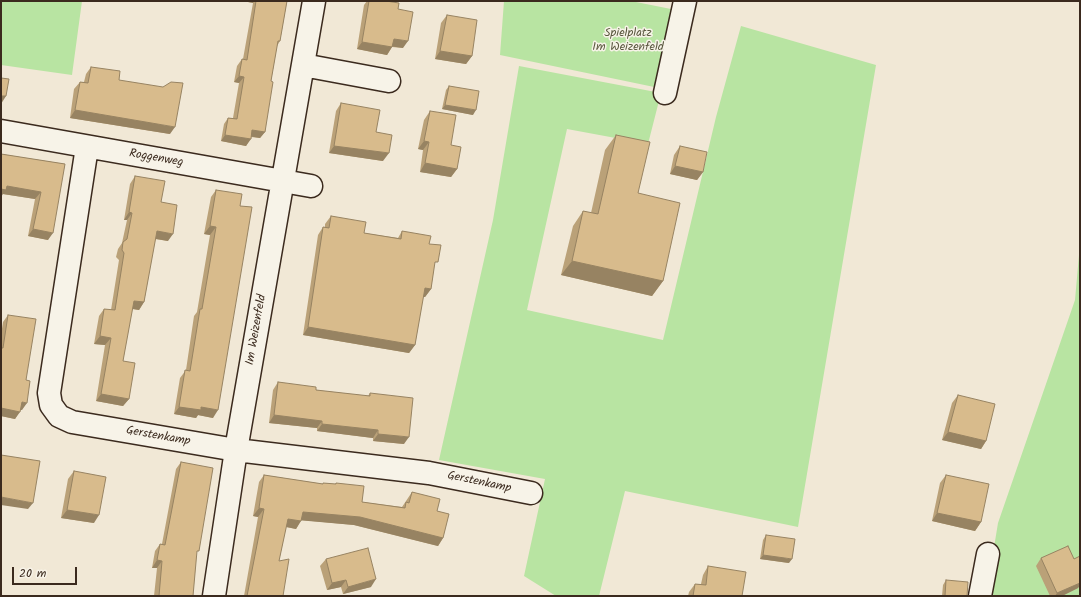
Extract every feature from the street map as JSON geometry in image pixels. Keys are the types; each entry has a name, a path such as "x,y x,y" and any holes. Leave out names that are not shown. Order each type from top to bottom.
{"street":[{"name":"Im Weizenfeld","path":"214,596 215,580 236,450 314,1"},
{"path":"664,93 685,1"},
{"path":"302,65 389,80"},
{"name":"Roggenweg","path":"1,131 311,186"},
{"name":"Gerstenkamp","path":"87,147 49,393 51,405 59,416 72,422 236,450 429,473 531,493"},
{"path":"980,596 988,554"}],"green space":[{"path":"1,1 82,1 72,75 1,65"},
{"name":"Spielplatz Im Weizenfeld","path":"504,1 631,1 676,10 659,88 500,55"},
{"path":"741,26 876,65 798,527 625,491 599,596 556,596 524,576 545,479 439,460 493,220 519,66 661,93 648,144 567,129 527,310 663,340 716,117"},
{"path":"1079,255 1080,596 986,596 998,523 1075,300"}],"building":[{"path":"256,1 287,1 271,81 273,82 265,132 252,130 251,139 225,135 228,118 237,119 244,77 239,76 242,59 247,60"},
{"path":"369,1 399,3 398,9 413,12 408,41 394,39 392,47 362,42"},
{"path":"447,15 477,20 472,56 440,51"},
{"path":"91,67 120,71 119,80 163,87 171,82 183,83 175,127 75,110 80,82 88,83"},
{"path":"1,78 9,79 6,96 1,96"},
{"path":"449,86 479,91 476,110 445,105"},
{"path":"341,103 380,110 376,132 392,135 389,153 334,146"},
{"path":"430,111 456,115 451,145 461,147 457,169 425,163 429,142 424,141"},
{"path":"616,135 650,142 638,193 680,203 663,281 572,261 583,211 598,214"},
{"path":"680,146 707,152 703,172 675,166"},
{"path":"1,154 65,164 53,233 33,229 41,192 7,186 6,190 1,189"},
{"path":"135,176 165,181 161,202 177,205 173,234 157,231 144,302 134,301 123,361 135,363 129,399 101,394 111,338 100,336 104,309 115,310 124,253 122,250 123,242 127,239 132,213 129,212"},
{"path":"216,190 242,194 240,206 252,207 218,410 201,407 201,410 179,407 185,370 190,371 216,227 210,226"},
{"path":"331,216 366,222 364,233 401,239 402,231 431,236 429,244 441,245 438,262 435,262 431,289 425,288 415,345 308,327 323,227 329,228"},
{"path":"8,315 36,319 26,380 30,381 27,403 22,402 20,412 1,408 1,348 3,348"},
{"path":"278,382 316,387 316,390 370,396 370,393 413,398 409,437 378,434 378,430 322,424 322,421 274,415"},
{"path":"958,395 995,404 986,441 948,432"},
{"path":"1,455 40,461 33,503 1,497"},
{"path":"181,462 213,468 199,551 197,551 193,596 159,596 162,561 157,560 160,544 165,545"},
{"path":"74,471 106,477 99,515 67,510"},
{"path":"264,475 323,484 336,483 364,486 362,502 405,508 406,502 409,503 412,492 440,499 437,511 449,514 443,538 360,517 303,512 301,521 288,519 279,561 289,559 283,596 247,596 264,509 259,508"},
{"path":"946,475 989,484 981,522 937,513"},
{"path":"766,535 795,539 792,559 763,555"},
{"path":"1068,546 1074,559 1080,556 1080,583 1057,593 1041,558"},
{"path":"368,548 376,579 348,587 346,580 332,583 326,559"},
{"path":"708,566 746,572 742,596 693,596 695,584 706,585"},
{"path":"946,580 968,582 967,596 945,596"}]}
